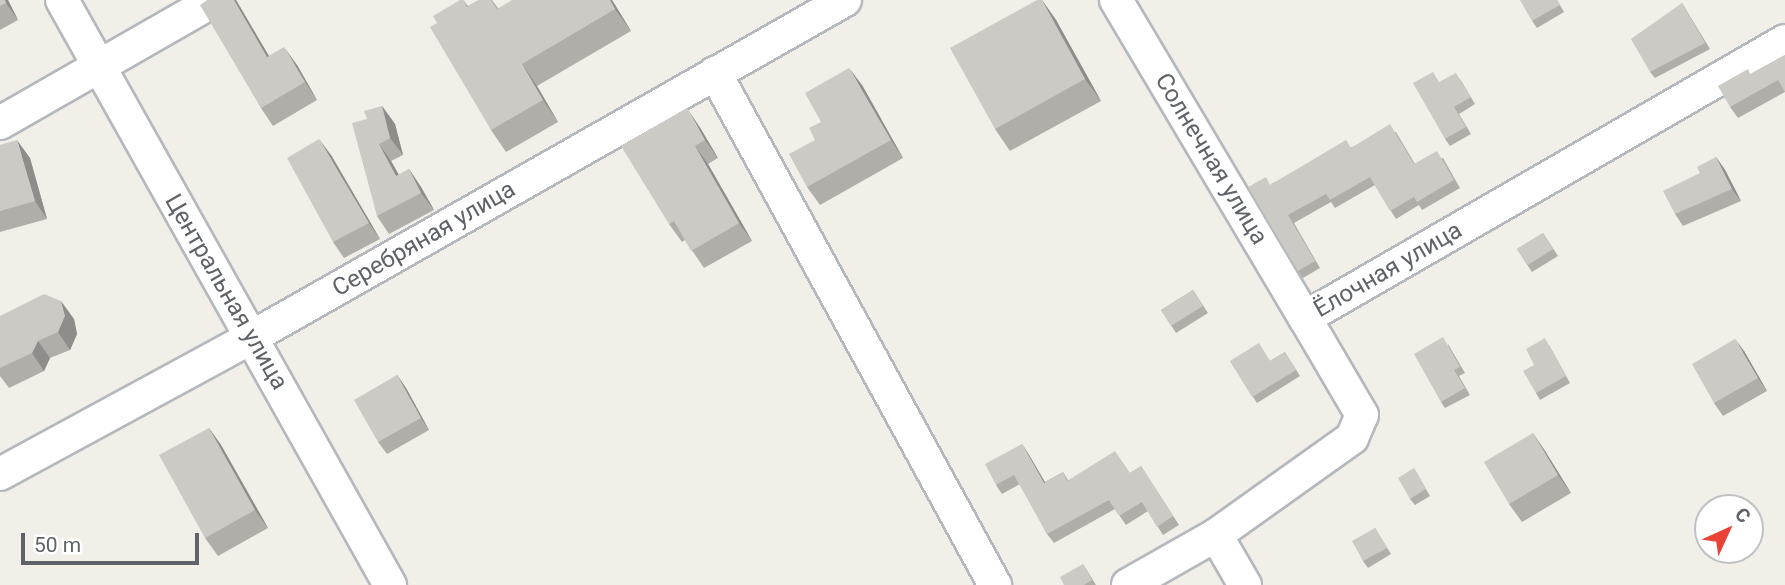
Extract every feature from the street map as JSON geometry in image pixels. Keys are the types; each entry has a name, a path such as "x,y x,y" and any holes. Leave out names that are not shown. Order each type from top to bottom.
{"street":[{"name":"Центральная улица","path":"62,0 390,585"},
{"path":"0,123 100,69 215,0"},
{"name":"Серебряная улица","path":"0,474 252,337 845,0"},
{"name":"Солнечная улица","path":"1116,0 1305,318"},
{"name":"Ёлочная улица","path":"1128,585 1216,535 1352,438 1362,415 1305,318 1785,41"},
{"path":"715,73 995,585"},
{"path":"1216,535 1245,585"}],"building":[{"path":"207,0 234,0 267,57 284,47 305,82 261,108 200,5"},
{"path":"463,0 467,7 479,0 491,0 497,9 512,0 610,0 615,9 522,64 543,100 491,130 430,27 437,23 433,16"},
{"path":"1037,0 1042,0 1085,79 995,129 950,48"},
{"path":"1520,0 1557,0 1560,5 1532,21"},
{"path":"1682,3 1705,43 1650,72 1631,39"},
{"path":"1785,55 1785,92 1778,80 1730,107 1718,86 1748,69 1750,74"},
{"path":"849,68 891,140 807,187 789,154 815,140 809,128 821,122 805,93"},
{"path":"1433,72 1439,82 1456,73 1471,97 1454,107 1466,127 1445,139 1413,83"},
{"path":"382,106 390,138 379,144 396,176 409,169 421,193 377,216 352,123 367,119 364,111"},
{"path":"687,108 705,140 695,146 739,223 691,251 674,221 669,224 621,146"},
{"path":"1390,124 1414,164 1437,151 1454,180 1417,202 1414,197 1390,211 1370,177 1330,200 1326,194 1288,215 1315,261 1298,271 1248,187 1266,177 1270,185 1346,140 1351,148"},
{"path":"319,139 369,223 333,242 287,158"},
{"path":"17,140 35,201 0,211 0,145"},
{"path":"1716,157 1732,189 1675,214 1663,191 1700,173 1697,167"},
{"path":"1543,233 1553,249 1528,265 1517,249"},
{"path":"1193,290 1203,306 1171,326 1161,310"},
{"path":"44,294 61,301 65,316 58,332 38,341 32,353 0,368 0,316"},
{"path":"1443,337 1460,367 1454,370 1465,388 1441,402 1414,354"},
{"path":"1545,338 1566,376 1536,393 1523,371 1534,365 1526,349"},
{"path":"1735,339 1758,378 1714,403 1692,364"},
{"path":"1259,343 1270,361 1285,352 1296,370 1252,397 1230,361"},
{"path":"397,375 421,418 378,442 354,400"},
{"path":"209,428 255,510 205,538 159,455"},
{"path":"1533,433 1558,475 1509,504 1484,462"},
{"path":"1022,444 1044,483 1063,472 1067,481 1115,451 1130,473 1141,466 1173,516 1157,527 1142,502 1119,516 1109,500 1047,534 1014,475 996,485 985,464"},
{"path":"1414,468 1426,489 1410,499 1398,478"},
{"path":"1375,528 1387,548 1363,561 1352,541"},
{"path":"1083,564 1092,580 1084,585 1064,585 1060,577"}]}
